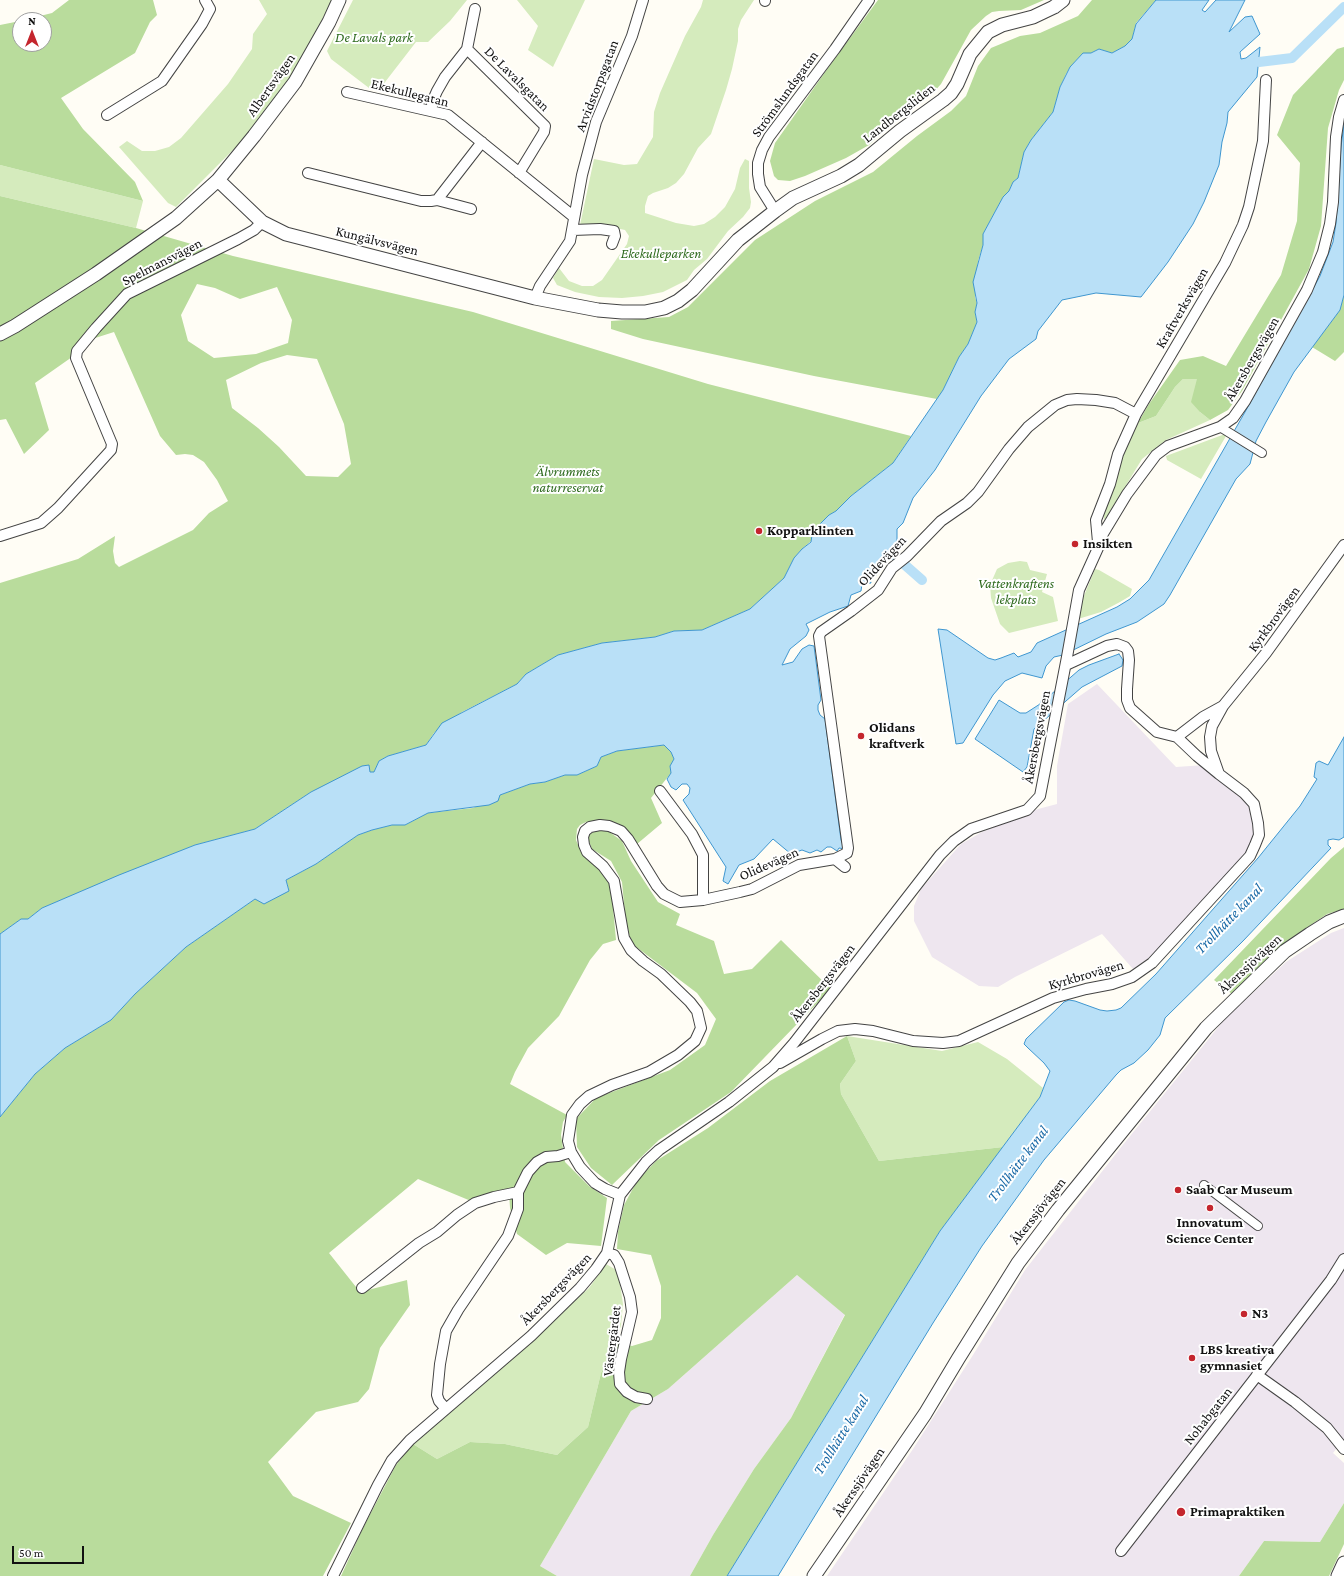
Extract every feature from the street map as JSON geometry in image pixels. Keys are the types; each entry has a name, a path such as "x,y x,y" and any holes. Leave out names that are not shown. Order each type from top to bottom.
{"street":[{"path":"107,116 162,81 202,24 210,9 205,0"},
{"name":"Albertsvägen","path":"218,180 295,82 339,0"},
{"name":"Arvidstorpsgatan","path":"535,298 540,286 570,241 582,175 596,122 632,36 643,0"},
{"name":"Strömslundsgatan","path":"775,211 760,187 758,163 762,150 769,137 835,49 869,0"},
{"name":"Landbergsliden","path":"775,211 793,198 841,176 859,165 900,131 951,94 970,54 988,32 1002,25 1033,17 1054,7 1062,0"},
{"path":"467,49 475,9"},
{"name":"De Lavalsgatan","path":"431,111 433,100 445,77 467,49 545,126 544,132 519,173"},
{"name":"Kraftverksvägen","path":"1098,542 1096,520 1110,484 1118,454 1136,414 1225,263 1243,225 1249,207 1263,141 1266,80"},
{"name":"Ekekullegatan","path":"347,92 448,116 574,217"},
{"name":"Åkersbergsvägen","path":"333,1576 392,1460 410,1440 536,1330 580,1288 596,1270 607,1253 620,1195 646,1162 660,1150 724,1106 773,1067 794,1043 940,855 954,841 971,829 1028,810 1040,796 1067,661 1079,590 1098,548 1098,542 1127,494 1156,455 1168,446 1220,427 1232,418 1245,401 1307,290 1315,272 1330,224 1333,202 1336,137 1339,117 1344,100"},
{"path":"308,173 421,202 431,202 441,196 482,142"},
{"path":"0,334 96,274 170,222 218,180"},
{"name":"Kungälvsvägen","path":"218,180 262,222 286,234 535,298 598,310 622,312 645,312 664,308 678,301 692,290 738,240 775,211"},
{"path":"436,200 470,209"},
{"name":"Spelmansvägen","path":"0,536 41,522 58,508 111,450 112,444 76,358 77,351 96,328 127,294 238,239 254,230 262,222"},
{"path":"572,230 600,229 614,231 615,236 612,244"},
{"name":"Olidevägen","path":"620,1195 605,1190 595,1183 580,1167 571,1152 568,1141 568,1133 572,1115 580,1104 589,1096 612,1085 649,1072 678,1056 695,1041 701,1028 697,1011 690,1002 661,974 643,962 631,950 624,938 614,881 603,866 586,852 582,837 585,831 590,827 600,825 616,828 628,839 657,886 664,894 680,902 703,900 740,892 752,888 799,865 835,859 847,853 848,848 820,636 821,632 878,590 892,568 941,521 967,503 978,492 1013,443 1028,427 1055,405 1067,400 1096,400 1115,403 1136,414"},
{"path":"1220,427 1262,453"},
{"name":"Kyrkbrovägen","path":"1219,774 1211,751 1210,737 1212,726 1223,706 1266,653 1344,545"},
{"path":"1067,661 1106,646 1117,644 1125,647 1128,651 1129,660 1126,689 1127,700 1130,708 1157,732 1177,737"},
{"name":"Kyrkbrovägen","path":"773,1067 838,1031 855,1029 873,1031 888,1036 913,1041 943,1043 959,1041 1053,998 1112,984 1132,977 1152,963 1246,860 1259,835 1254,804 1244,793 1197,756 1177,737 1203,717 1223,706"},
{"path":"660,792 692,834 703,855 703,900"},
{"path":"835,859 845,867"},
{"name":"Åkerssjövägen","path":"814,1576 925,1414 1018,1263 1035,1239 1144,1106 1187,1049 1228,1006 1285,951 1316,930 1344,916"},
{"path":"446,1409 439,1401 437,1395 440,1364 446,1331 458,1310 508,1236 518,1209 518,1192 528,1172 536,1162 546,1157 558,1156 571,1152"},
{"path":"1204,1185 1258,1226"},
{"path":"362,1288 419,1243 437,1232 457,1215 475,1203 518,1192"},
{"name":"Västergärdet","path":"607,1253 614,1255 619,1263 630,1298 632,1312 621,1359 619,1372 620,1384 627,1392 636,1397 647,1399"},
{"name":"Nohabgatan","path":"1121,1551 1331,1280 1344,1258"},
{"path":"1257,1375 1328,1428 1344,1449"},
{"path":"1338,1576 1344,1563"}],"shaded area":[{"path":"1097,684 1176,767 1205,765 1246,799 1252,810 1255,826 1253,844 1246,855 1156,953 1133,969 1102,934 998,987 979,986 932,957 914,921 914,906 921,889 961,844 982,832 1038,809 1057,804 1057,766 1068,704"},
{"path":"1344,928 1344,1439 1333,1453 1344,1463 1344,1503 1320,1542 1264,1541 1239,1576 827,1576 913,1449 1025,1270 1122,1146 1224,1020 1286,962 1331,933"},
{"path":"797,1275 845,1314 791,1418 754,1469 713,1535 690,1576 557,1576 540,1566 631,1411 668,1389"}],"green space":[{"path":"69,0 153,0 157,15 150,22 135,53 61,98 83,129 135,182 143,201 0,165 0,25 12,23 12,52 52,52 52,13"},
{"path":"259,0 332,0 297,69 243,140 176,207 168,203 119,147 127,141 142,151 155,151 169,147 181,138 228,84 252,49 253,34 267,14"},
{"name":"De Lavals park","path":"353,0 467,0 450,21 428,42 416,42 382,86 369,88 331,59 327,51"},
{"path":"517,0 585,0 553,67 528,50 538,26"},
{"name":"Ekekulleparken","path":"703,0 754,0 741,20 738,29 738,41 732,69 711,134 698,148 684,174 676,183 648,196 645,206 645,213 676,223 694,226 704,224 715,217 725,207 735,189 740,168 745,159 749,161 750,208 728,231 707,259 694,270 687,280 663,292 622,298 599,297 575,292 557,285 553,278 559,268 569,281 582,286 593,286 602,280 627,244 629,236 625,230 611,227 580,225 594,159 624,165 637,164 653,137 654,112 660,93 685,36 701,7"},
{"path":"878,0 1044,0 1021,10 992,12 986,16 971,30 941,84 933,93 888,127 869,145 846,158 805,176 790,181 778,180 774,176 770,161 775,143"},
{"path":"1092,0 1156,0 1136,23 1132,39 1125,46 1112,53 1099,49 1091,53 1083,53 1070,67 1066,74 1060,87 1053,112 1031,140 1024,152 1018,178 1013,182 1009,191 1003,197 983,234 983,245 978,261 975,297 977,303 975,312 977,322 968,344 959,357 937,399 814,376 643,339 611,329 611,321 669,317 688,307 755,240 815,201 873,172 917,136 951,111 966,96 978,66 991,48 1020,36 1040,33 1078,16"},
{"path":"1344,47 1344,80 1339,90 1328,128 1321,226 1309,269 1242,391 1228,410 1210,420 1191,402 1197,379 1183,379 1175,387 1156,416 1138,423 1149,404 1180,360 1203,356 1226,366 1281,275 1297,221 1300,163 1277,135 1293,95 1337,49"},
{"path":"0,165 143,201 136,228 0,196"},
{"name":"Älvrummets naturreservat","path":"0,196 136,228 233,256 473,312 708,384 911,436 893,463 851,496 816,528 812,535 811,541 794,558 784,578 750,609 702,630 674,631 655,637 602,643 558,655 526,674 517,684 462,712 434,733 426,745 388,756 379,761 374,772 369,772 311,792 255,829 195,845 42,908 28,919 21,919 0,934 0,583 78,559 115,536 113,551 115,563 119,567 193,530 209,513 228,501 217,480 204,462 193,455 176,455 160,436 114,332 92,339 82,350 35,383 49,430 24,454 6,419 0,420","holes":["197,284 215,288 240,299 277,287 292,320 288,343 256,354 214,358 188,341 181,315","287,355 317,359 344,424 351,464 338,477 306,476 279,447 258,428 232,408 226,380 261,363"]},
{"path":"1344,295 1344,352 1335,361 1312,347 1340,310"},
{"path":"1197,378 1200,412 1210,420 1166,440 1142,459 1104,520 1104,514 1126,447 1138,423 1156,416 1175,387 1183,379"},
{"path":"1225,434 1226,436 1201,479 1167,460 1166,456"},
{"name":"Vattenkraftens lekplats","path":"1020,561 1027,562 1030,570 1047,574 1042,592 1053,597 1058,621 1009,633 1000,624 991,598 990,585 997,569 1008,563"},
{"path":"1095,569 1132,589 1130,596 1101,612 1078,619 1081,603"},
{"path":"664,745 671,752 674,759 670,766 671,773 651,798 662,823 637,844 599,821 586,822 580,825 577,829 576,840 581,852 590,857 605,873 611,886 616,940 603,944 590,960 559,1016 528,1048 510,1084 567,1115 563,1122 561,1135 565,1162 589,1186 607,1198 601,1246 567,1243 546,1255 517,1234 510,1208 509,1192 478,1196 471,1201 418,1179 329,1253 360,1292 407,1280 410,1305 380,1348 369,1389 358,1402 316,1412 268,1462 293,1496 351,1523 323,1576 0,1576 0,1117 35,1074 65,1048 111,1020 135,994 186,947 255,899 289,890 286,880 316,864 358,835 392,825 405,825 428,813 473,808 500,795 530,784 545,782 565,775 577,775 597,766 601,757 617,751"},
{"path":"595,831 608,831 622,841 631,861 658,902 680,914 676,925 714,941 724,974 752,969 781,940 831,989 731,1092 659,1140 612,1185 591,1168 577,1147 576,1119 596,1098 670,1070 705,1045 716,1019 697,993 631,943 625,914 622,882 611,861 592,849 587,836"},
{"path":"1344,847 1344,909 1327,914 1284,943 1232,994 1214,980 1331,858"},
{"path":"847,1036 942,1051 978,1042 1007,1059 1043,1088 1040,1097 1003,1147 879,1161 841,1094 840,1084 856,1061"},
{"path":"847,1036 856,1061 840,1084 841,1094 879,1161 1003,1147 940,1231 727,1576 690,1576 713,1535 754,1469 791,1418 845,1315 797,1275 668,1389 631,1411 540,1566 557,1576 341,1576 363,1528 396,1465 413,1444 437,1459 470,1442 505,1444 557,1455 588,1427 601,1373 615,1341 632,1346 652,1340 661,1318 661,1286 651,1255 617,1249 618,1232 624,1205 637,1181 656,1161 708,1128 770,1081"},
{"path":"606,1264 618,1271 623,1304 621,1326 601,1373 588,1427 557,1455 505,1444 470,1442 437,1459 413,1444 589,1288"},
{"path":"1344,1503 1344,1544 1329,1576 1239,1576 1264,1541 1320,1542"}],"water":[{"path":"1156,0 1209,0 1202,10 1205,12 1216,0 1245,0 1229,32 1245,17 1252,16 1260,34 1240,52 1241,59 1246,58 1260,47 1257,77 1228,112 1219,165 1193,224 1168,262 1141,297 1096,293 1062,300 1038,331 1036,339 1009,359 981,396 935,470 913,498 903,523 897,529 897,552 889,552 879,562 876,576 872,572 869,575 871,583 862,584 861,591 851,595 848,606 830,612 806,624 809,630 806,636 790,649 782,665 793,662 802,649 809,645 814,646 821,700 818,705 818,710 820,715 825,719 841,840 845,849 839,848 837,851 831,847 827,847 821,852 817,850 810,853 802,850 791,854 773,839 754,859 739,865 728,884 723,881 726,867 683,800 689,794 690,788 687,784 682,784 676,790 671,787 667,779 671,773 670,766 674,759 671,752 664,745 617,751 601,757 597,766 577,775 565,775 545,782 530,784 500,795 498,801 489,805 428,813 405,825 392,825 358,835 316,864 286,880 289,891 264,904 255,899 186,947 135,994 111,1020 65,1048 35,1074 0,1117 0,934 21,919 28,919 42,908 195,845 255,829 311,792 362,766 369,765 370,772 374,772 379,761 388,756 426,745 442,723 517,684 526,674 558,655 602,643 655,637 674,631 702,630 750,609 784,578 794,558 811,542 812,535 816,528 851,496 893,463 943,390 959,357 968,344 977,322 975,312 977,303 973,282 983,245 983,234 1003,197 1009,191 1013,182 1018,178 1024,152 1031,140 1053,112 1060,87 1070,67 1083,53 1091,53 1099,49 1112,53 1125,46 1132,39 1136,24"},
{"path":"1344,124 1344,295 1340,310 1294,372 1256,441 1250,464 1236,479 1170,595 1164,604 1137,622 1106,634 1063,655 1054,657 1046,666 1042,678 1022,673 1005,681 993,695 963,743 956,744 938,629 947,630 988,658 995,660 1014,653 1018,657 1031,652 1037,643 1117,607 1130,599 1149,580 1245,412 1320,276 1333,242 1336,223"},
{"path":"1119,654 1123,660 1122,666 1082,687 1034,729 1027,767 1023,772 975,739 999,700 1020,713 1026,713 1040,704 1042,698 1048,697 1079,670"},
{"name":"Trollhätte kanal","path":"1344,737 1344,837 1339,840 1328,840 1328,845 1331,848 1243,941 1165,1018 1160,1035 1148,1050 1134,1063 1121,1070 1116,1075 1044,1160 982,1246 778,1576 727,1576 940,1231 1040,1097 1050,1071 1044,1063 1024,1044 1026,1039 1064,1002 1069,1000 1100,1010 1107,1011 1121,1008 1156,974 1258,858 1300,806 1317,779 1314,777 1316,763 1319,761 1328,765"}],"waterway":[{"path":"1259,62 1292,58 1344,7"},
{"path":"880,543 922,580"}],"place":[{"name":"Kopparklinten","path":"759,531"},
{"name":"Insikten","path":"1075,544"},
{"name":"Olidans kraftverk","path":"861,736"},
{"name":"Saab Car Museum","path":"1178,1190"},
{"name":"Innovatum Science Center","path":"1210,1208"},
{"name":"N3","path":"1244,1314"},
{"name":"LBS kreativa gymnasiet","path":"1192,1358"},
{"name":"Primapraktiken","path":"1181,1512"}]}
